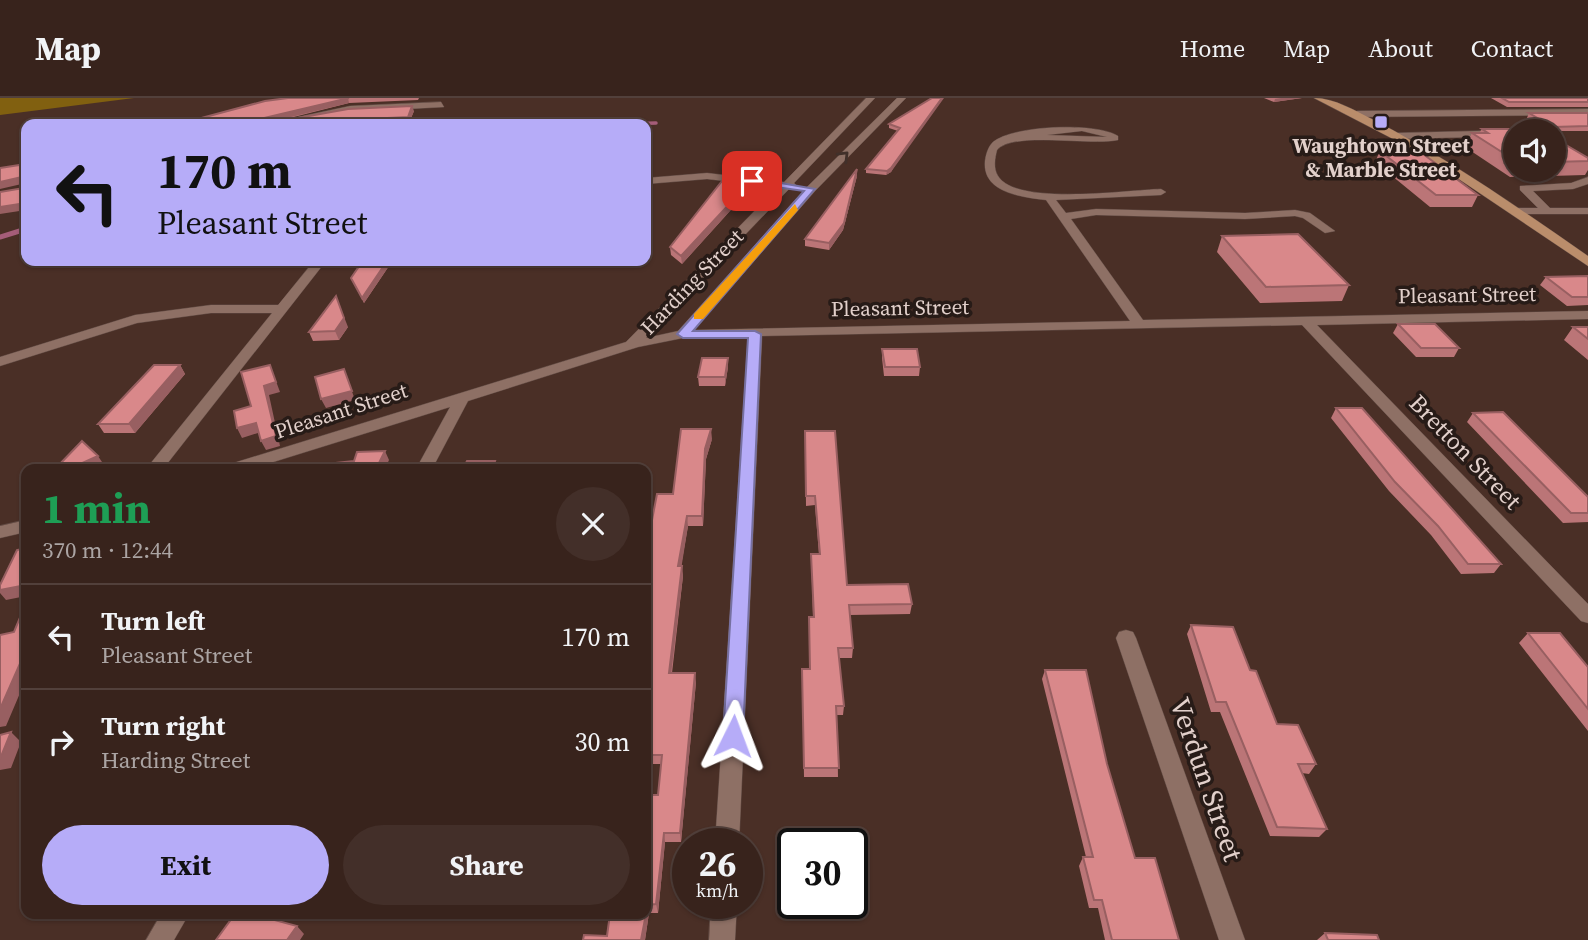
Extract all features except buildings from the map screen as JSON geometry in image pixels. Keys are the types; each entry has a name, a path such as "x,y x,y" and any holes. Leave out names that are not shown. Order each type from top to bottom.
{"main road":[{"path":"1318,98 1357,114 1437,158 1588,261"}],"street":[{"name":"Harding Street","path":"630,345 871,98"},
{"name":"Harding Street","path":"683,334 811,189 902,98"},
{"path":"297,119 350,109 441,105"},
{"path":"1357,114 1588,112"},
{"path":"1493,113 1505,119"},
{"path":"1016,138 1089,142 1115,138 1112,134 1084,130 1016,138 999,142 989,161 992,176 1009,190 1049,197 1161,192"},
{"path":"1396,136 1503,133"},
{"path":"651,180 694,175 811,189"},
{"path":"1547,211 1524,188 1573,186 1588,180"},
{"path":"1573,186 1588,193"},
{"path":"1049,197 1140,326"},
{"path":"1514,211 1588,211"},
{"path":"1064,217 1096,212 1245,216 1295,212 1306,215 1329,231"},
{"path":"158,464 316,266"},
{"path":"0,362 135,319 211,309 279,309"},
{"name":"Pleasant Street","path":"249,464 630,345 683,334 1588,315"},
{"name":"Bretton Street","path":"1307,322 1588,616"},
{"path":"728,828 755,334"},
{"path":"428,464 463,396"},
{"path":"0,532 21,527"},
{"name":"Verdun Street","path":"1126,638 1232,940"},
{"path":"159,940 173,919"},
{"path":"722,940 723,919"}],"shaded area":[{"path":"0,98 134,98 0,115"}],"waterway":[{"path":"651,123 656,123"},
{"path":"0,237 21,231"}],"slow traffic":[{"path":"699,317 795,207"}],"place":[{"name":"Waughtown Street & Marble Street","path":"1381,122"}],"route":[{"path":"733,736 755,334 683,334 811,189 752,181"}]}
